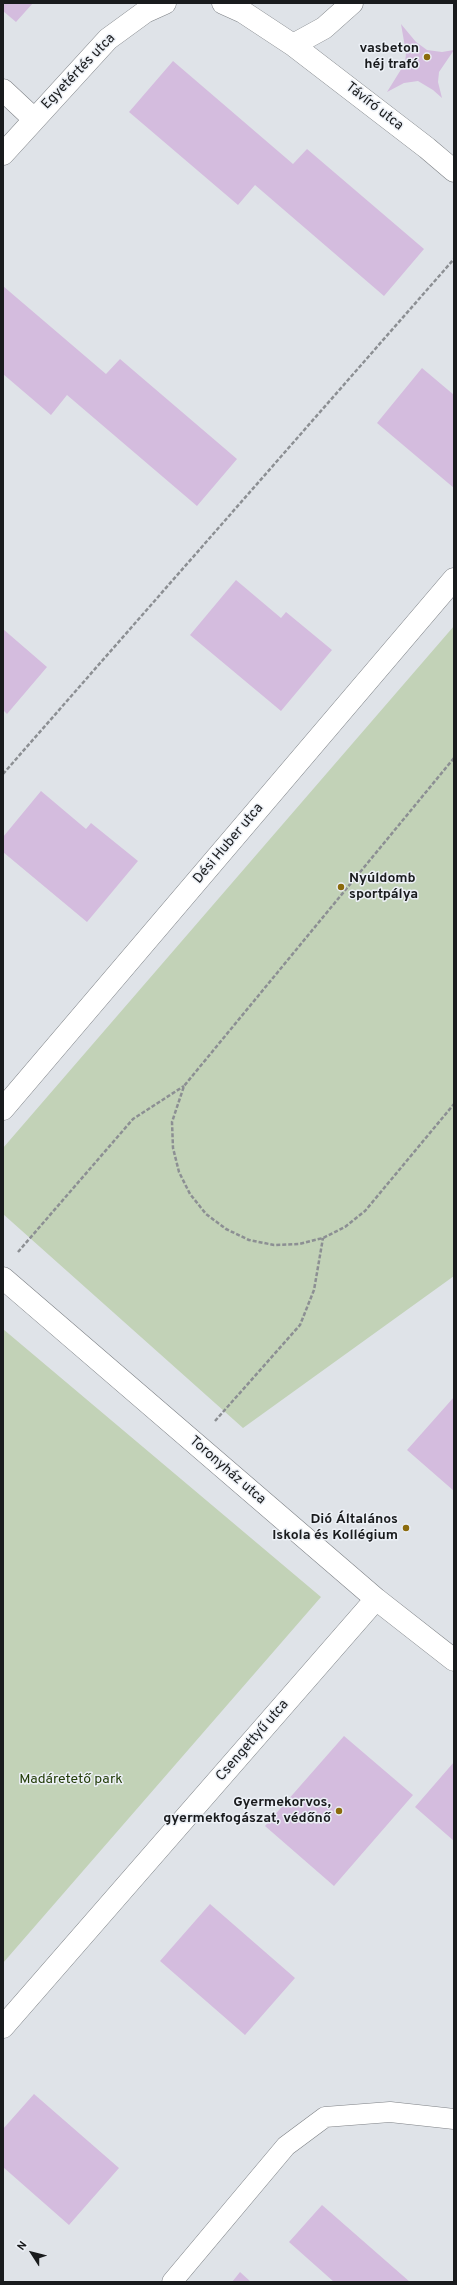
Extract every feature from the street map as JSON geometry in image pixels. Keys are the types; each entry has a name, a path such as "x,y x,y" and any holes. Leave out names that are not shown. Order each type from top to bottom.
{"street":[{"name":"Egyetértés utca","path":"3,154 108,39 145,12 165,3"},
{"path":"223,3 243,12 293,45 324,28 352,3"},
{"name":"Távíró utca","path":"293,45 427,148 454,171"},
{"path":"3,90 34,119"},
{"name":"Dési Huber utca","path":"3,1109 454,579"},
{"name":"Toronyház utca","path":"3,1278 376,1599 454,1660"},
{"name":"Csengettyű utca","path":"3,2027 376,1599"}],"lane":[{"path":"172,2282 286,2146 325,2117 390,2112 454,2119"}],"path":[{"path":"3,774 454,259"},
{"path":"13,1257 133,1119 184,1086 454,758"},
{"path":"184,1086 172,1122 173,1148 179,1172 190,1194 206,1214 226,1230 249,1240 274,1245 299,1244 323,1238 345,1227 365,1211 454,1104"},
{"path":"195,1444 300,1325 314,1290 323,1238"}],"green space":[{"name":"Nyúldomb sportpálya","path":"454,626 454,1276 243,1428 3,1214 3,1148"},
{"name":"Madáretető park","path":"3,1329 321,1597 3,1963"}],"building":[{"path":"3,3 33,3 16,22 3,11"},
{"name":"vasbeton héj trafó","path":"401,24 416,42 427,50 442,52 454,50 439,72 438,82 442,98 433,90 418,81 404,83 387,92 405,63 406,53"},
{"path":"173,61 293,164 307,149 424,249 384,296 255,185 238,205 129,112"},
{"path":"3,286 106,374 120,359 237,459 197,506 67,395 51,415 3,374"},
{"path":"422,368 454,395 454,488 377,423"},
{"path":"236,580 281,618 286,612 332,650 281,711 190,635"},
{"path":"3,629 47,667 7,714 3,710"},
{"path":"41,791 86,829 91,823 138,861 87,922 3,852 3,837"},
{"path":"454,1397 454,1491 407,1450"},
{"name":"Gyermekorvos, gyermekfogászat, védőnő","path":"344,1736 413,1795 334,1886 265,1826"},
{"path":"454,1762 454,1841 415,1807"},
{"path":"210,1904 295,1978 245,2035 160,1961"},
{"path":"34,2094 119,2168 69,2225 3,2167 3,2129"},
{"path":"322,2205 410,2282 334,2282 289,2242"},
{"path":"240,2272 251,2282 232,2282"}],"place":[{"name":"vasbeton héj trafó","path":"427,57"},
{"name":"Nyúldomb sportpálya","path":"341,887"},
{"name":"Dió Általános Iskola és Kollégium","path":"406,1528"},
{"name":"Gyermekorvos, gyermekfogászat, védőnő","path":"339,1811"}]}
